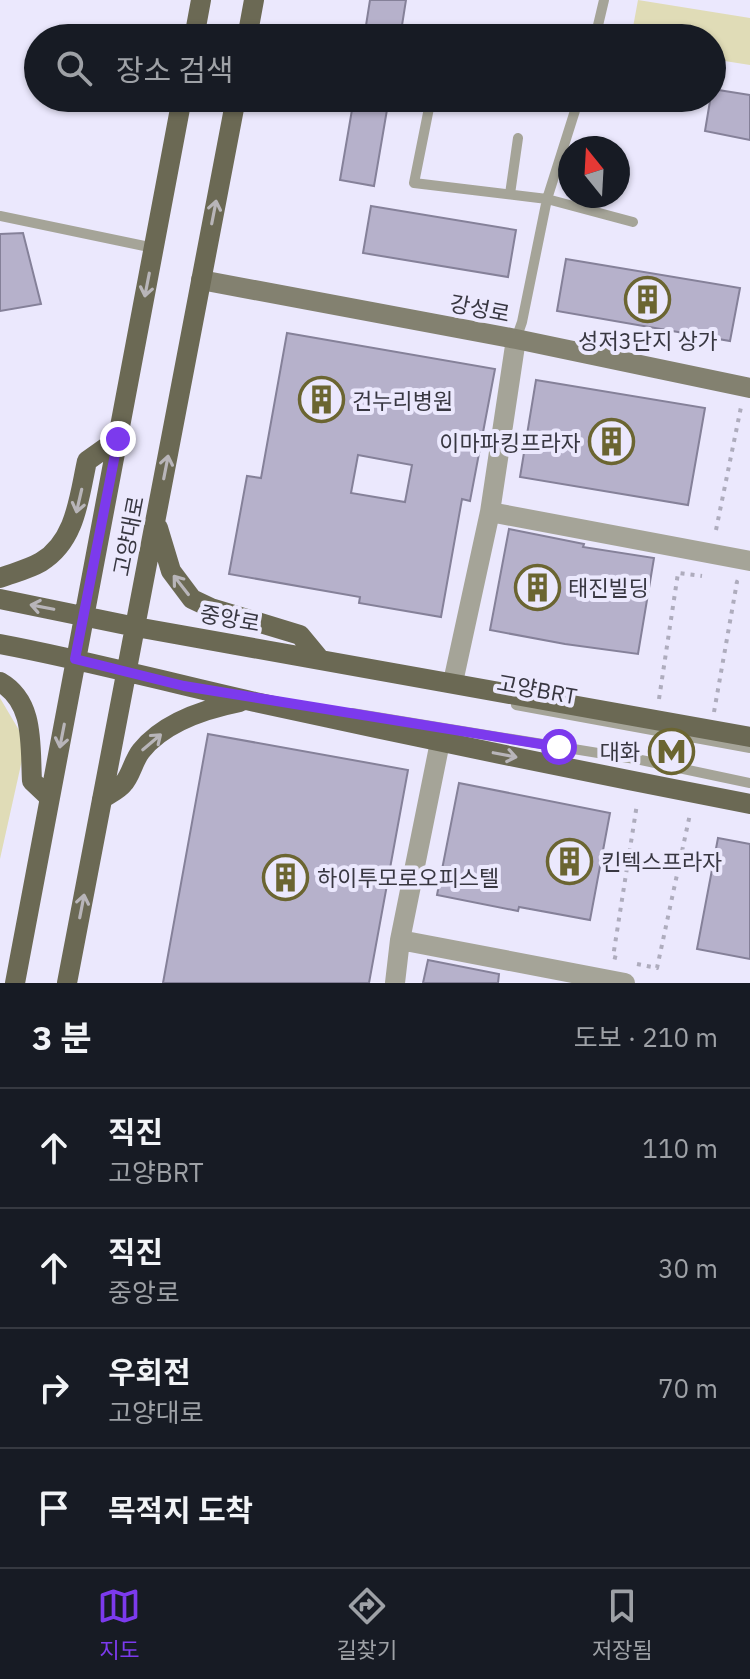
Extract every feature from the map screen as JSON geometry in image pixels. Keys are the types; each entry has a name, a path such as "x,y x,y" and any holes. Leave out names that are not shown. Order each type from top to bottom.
{"main road":[{"path":"197,24 201,0"},
{"path":"250,24 254,0"},
{"name":"고양대로","path":"15,983 179,112"},
{"name":"고양대로","path":"67,983 233,112"},
{"path":"0,578 43,561 60,547 76,514 87,461 118,439"},
{"path":"156,517 171,571 192,599 201,605 300,635 319,658"},
{"name":"중앙로","path":"0,599 136,627 750,737"},
{"path":"0,644 440,742 750,804"},
{"path":"0,682 18,695 24,707 29,726 32,781 50,798"},
{"path":"102,799 124,784 138,755 150,741 210,708 247,700"}],"street":[{"name":"강성로","path":"201,280 516,339 746,396"},
{"path":"453,682 490,512 516,339"},
{"path":"490,512 750,561"},
{"path":"395,983 400,940 440,742"},
{"path":"400,940 625,983"}],"lane":[{"path":"598,24 604,0"},
{"path":"428,112 414,183 547,199 633,222"},
{"path":"516,339 547,199 575,112"},
{"path":"510,194 518,138"},
{"path":"0,216 154,248"},
{"name":"고양BRT","path":"319,658 424,688 750,748"},
{"path":"184,686 641,760 750,783"}],"path":[{"path":"716,530 746,396"},
{"path":"657,705 678,573 706,576"},
{"path":"713,714 737,582 722,579"},
{"path":"638,797 613,957 657,968 691,807"}],"shaded area":[{"path":"638,0 750,18 750,65 726,61 726,24 634,24"},
{"path":"0,698 26,742 0,859"}],"building":[{"path":"370,0 406,0 402,24 366,24"},
{"path":"726,91 750,95 750,140 705,131 708,112 726,112"},
{"path":"352,112 387,112 374,186 340,180"},
{"path":"371,206 516,230 508,277 363,253"},
{"path":"23,233 41,304 0,311 0,234"},
{"name":"성저3단지 상가","path":"566,259 740,288 730,341 557,311"},
{"path":"287,333 495,369 470,501 462,499 441,617 359,603 360,597 229,574 247,476 261,478","holes":["358,455 412,465 405,502 351,493"]},
{"name":"이마파킹프라자","path":"536,380 705,408 688,505 520,477"},
{"path":"509,529 584,544 583,547 654,558 638,654 490,630"},
{"name":"하이투모로오피스텔","path":"208,734 408,770 369,983 163,983"},
{"path":"459,783 610,813 590,920 519,907 518,911 437,895"},
{"path":"718,838 750,844 750,959 697,949"},
{"path":"428,960 499,974 498,983 423,983"}],"place":[{"name":"성저3단지 상가","path":"648,299"},
{"name":"건누리병원","path":"321,400"},
{"name":"이마파킹프라자","path":"612,442"},
{"name":"태진빌딩","path":"537,587"},
{"name":"대화","path":"671,751"},
{"name":"킨텍스프라자","path":"570,861"},
{"name":"하이투모로오피스텔","path":"286,877"}],"route":[{"path":"118,439 75,659 184,686 559,747"}]}
